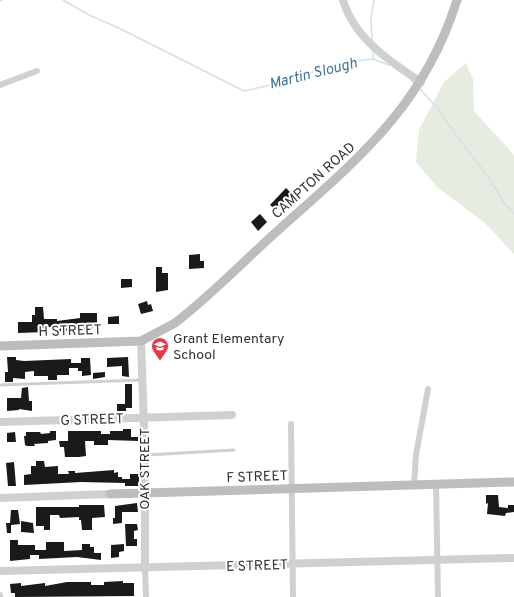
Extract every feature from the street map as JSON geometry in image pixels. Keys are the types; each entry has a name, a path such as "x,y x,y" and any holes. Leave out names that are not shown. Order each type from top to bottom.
{"main road":[{"name":"CAMPTON ROAD","path":"141,341 180,319 352,164 385,131 421,82 438,52 457,0"},
{"name":"H STREET","path":"0,346 141,341"},
{"name":"F STREET","path":"110,494 514,482"}],"street":[{"path":"345,1 354,26 361,35 377,50 421,82"},
{"path":"0,85 37,71"},
{"name":"OAK STREET","path":"141,341 145,455 144,493 146,597"},
{"path":"414,485 416,454 428,389"},
{"name":"G STREET","path":"0,422 232,415"},
{"path":"291,424 293,488 293,597"},
{"path":"436,484 436,560 438,597"},
{"name":"F STREET","path":"0,498 110,494"},
{"name":"E STREET","path":"0,571 514,558"}],"lane":[{"path":"0,385 143,380"},
{"path":"145,455 234,450"}],"shaded area":[{"path":"466,63 473,79 474,111 514,155 514,254 485,223 437,187 416,162 419,130 444,82"}],"building":[{"path":"286,188 292,194 276,210 270,205"},
{"path":"260,214 267,222 258,231 251,222"},
{"path":"200,254 200,261 204,261 204,268 189,269 189,255"},
{"path":"156,267 162,267 162,273 168,273 168,290 156,292"},
{"path":"121,279 132,279 132,287 121,288"},
{"path":"147,301 148,305 151,304 153,311 141,314 138,304"},
{"path":"35,307 43,307 44,319 57,319 57,321 80,318 80,313 97,313 97,327 93,327 93,329 56,332 55,327 46,327 46,332 18,333 18,322 32,322 32,315 35,315"},
{"path":"119,316 119,324 108,324 108,317"},
{"path":"7,357 16,357 16,360 24,361 71,359 71,363 81,363 81,358 90,358 91,375 82,376 82,371 78,371 78,368 69,368 69,375 57,375 57,380 48,380 48,376 34,376 34,371 25,372 25,379 13,378 13,382 5,382 5,372 8,372"},
{"path":"128,357 129,377 122,376 122,366 107,367 107,358"},
{"path":"105,372 105,377 93,379 93,373"},
{"path":"125,384 132,384 132,408 126,408 126,411 117,411 117,404 125,404"},
{"path":"28,387 29,401 32,401 32,411 19,409 7,411 7,398 21,398 22,388"},
{"path":"123,429 131,429 131,437 139,437 139,441 108,440 108,445 94,445 94,441 85,441 86,456 79,457 65,457 64,447 60,447 59,441 68,441 68,431 101,431 101,434 110,434 110,431 123,431"},
{"path":"50,431 56,431 56,440 48,441 48,443 34,444 35,446 25,445 24,436 26,436 26,432 40,432 41,434 50,433"},
{"path":"15,432 16,442 7,442 7,433"},
{"path":"36,461 44,461 45,467 58,466 58,474 69,474 68,471 75,471 75,473 114,470 114,473 118,472 118,477 122,477 122,479 130,479 130,474 139,474 139,486 125,486 125,483 81,482 24,485 24,475 31,474 31,466 36,466"},
{"path":"14,462 16,486 8,486 6,463"},
{"path":"486,495 498,495 499,507 508,508 508,505 514,505 514,512 506,513 505,516 487,514 488,503 486,504"},
{"path":"137,503 138,512 122,512 122,523 113,524 113,518 115,518 115,506"},
{"path":"79,505 104,505 105,517 92,518 92,530 82,530 81,520 79,520 79,517 60,518 59,515 50,515 50,530 44,530 44,526 36,526 36,507 79,507"},
{"path":"11,510 18,510 20,524 11,525 11,533 7,533 6,523 10,523"},
{"path":"21,521 33,523 34,533 21,532"},
{"path":"125,524 137,524 138,530 134,531 134,539 137,539 137,546 126,546"},
{"path":"10,540 18,540 18,545 35,545 35,550 46,550 46,542 64,542 64,551 82,550 82,544 90,544 90,547 94,547 94,553 101,553 101,560 77,557 39,559 39,555 30,555 30,559 10,561"},
{"path":"124,544 124,551 119,552 119,557 111,558 111,545"},
{"path":"123,581 123,583 134,583 134,596 15,597 15,593 11,593 10,584 21,583 21,586 45,583 45,586 67,582 91,582 91,585 104,585 104,582"}],"waterway":[{"name":"Martin Slough","path":"63,0 89,15 121,29 244,91 275,84 344,62 373,59 389,65"},
{"path":"372,41 371,19 374,0"},
{"path":"373,51 373,59"},
{"name":"Martin Slough","path":"409,78 415,84"},
{"name":"Martin Slough","path":"419,88 439,110 489,178 504,203 514,213"}],"place":[{"name":"Grant Elementary School","path":"160,361"}]}
